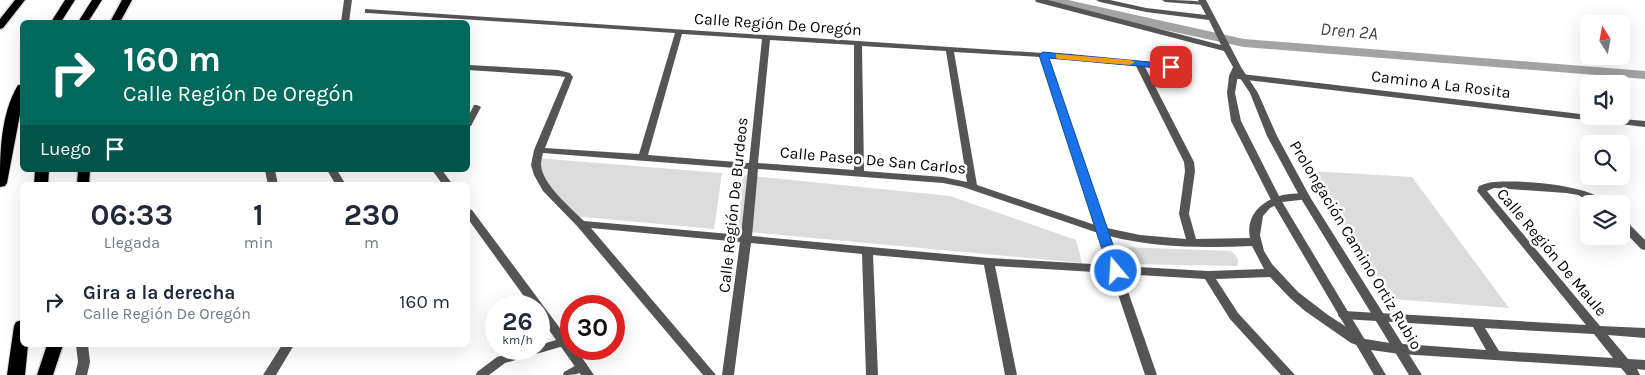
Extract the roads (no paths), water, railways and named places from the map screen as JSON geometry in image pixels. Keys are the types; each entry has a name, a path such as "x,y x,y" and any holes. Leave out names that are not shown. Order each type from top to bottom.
{"highway":[{"path":"57,20 70,0"},
{"path":"84,20 97,0"},
{"path":"0,182 14,111 20,94"},
{"path":"16,375 20,342"}],"main road":[{"path":"0,26 20,0"},
{"path":"115,20 126,0"},
{"path":"45,375 55,347"}],"street":[{"path":"345,20 348,0"},
{"path":"1038,0 1226,45"},
{"path":"1100,0 1213,21"},
{"path":"1203,2 1226,45 1235,72 1231,93 1236,121 1276,200 1380,375"},
{"name":"Calle Región De Oregón","path":"368,11 1043,55 1187,68"},
{"path":"409,14 412,20"},
{"path":"643,157 678,32"},
{"name":"Calle Región De Burdeos","path":"728,375 746,238 766,38"},
{"path":"858,44 859,172"},
{"path":"950,50 972,185"},
{"path":"1043,55 1151,375"},
{"path":"1139,63 1189,162 1190,171 1184,214 1192,243"},
{"path":"470,68 558,74 569,77 539,150 536,165 538,175 547,189 581,224 710,375"},
{"name":"Camino A La Rosita","path":"1235,72 1245,76 1645,124"},
{"name":"Prolongación Camino Ortiz Rubio","path":"1245,76 1272,136 1306,197 1416,375"},
{"name":"Calle Paseo De San Carlos","path":"539,150 859,172 943,180 972,185 1103,231 1134,238 1192,243 1255,242"},
{"path":"438,172 446,182"},
{"name":"Calle Región De Maule","path":"1590,195 1574,190 1494,185 1483,188 1482,191 1634,375"},
{"path":"1306,197 1276,200 1265,207 1258,216 1255,225 1255,242 1272,273 1302,303 1361,343 1400,349 1645,365"},
{"path":"470,215 529,295"},
{"path":"581,224 990,262 1116,271 1208,275 1272,273"},
{"path":"1630,231 1645,246"},
{"path":"867,250 872,375"},
{"path":"990,262 1011,375"},
{"path":"1208,275 1234,316 1289,375"},
{"path":"1344,315 1645,333"},
{"path":"1476,322 1495,356"},
{"path":"550,323 560,337"},
{"path":"81,375 84,362 82,347"},
{"path":"269,375 287,347"},
{"path":"577,360 585,371"}],"lane":[{"path":"1165,0 1203,2"},
{"path":"470,120 477,107"},
{"path":"481,375 501,360 560,343"},
{"path":"568,375 585,371"}],"waterway":[{"name":"Dren 2A","path":"1054,0 1104,13 1244,43 1645,75"}]}
